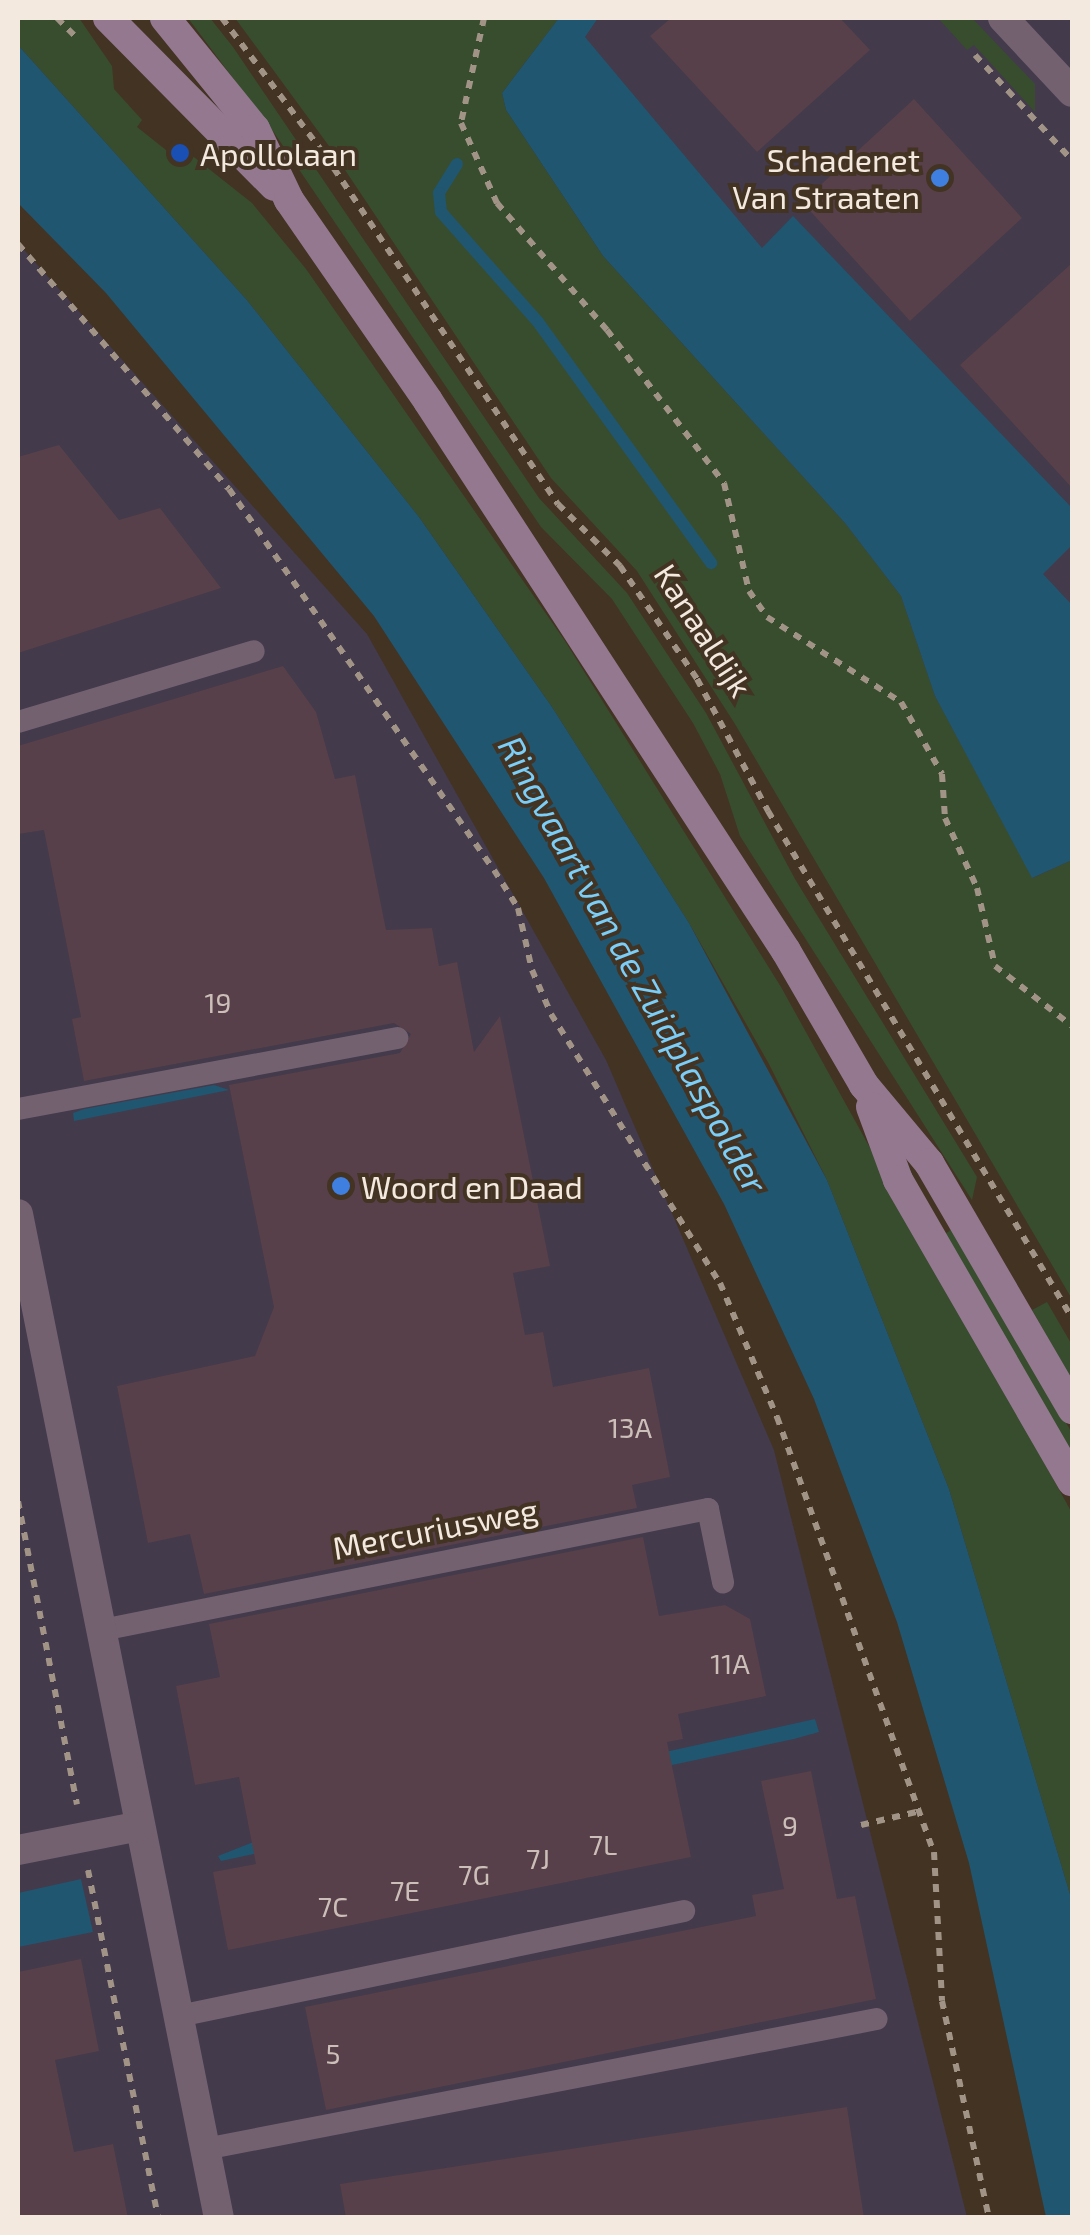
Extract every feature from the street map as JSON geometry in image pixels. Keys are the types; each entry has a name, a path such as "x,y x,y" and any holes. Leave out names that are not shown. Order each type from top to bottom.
{"main road":[{"path":"108,18 289,200"},
{"path":"165,18 255,130 289,200 428,401 786,951 864,1085 929,1164 1072,1409"},
{"path":"864,1085 898,1180 1072,1481"}],"street":[{"path":"1002,18 1072,92"},
{"path":"18,1214 219,2218"},
{"path":"18,1850 140,1826"}],"lane":[{"path":"18,722 254,651"},
{"path":"18,1109 396,1038"},
{"name":"Mercuriusweg","path":"102,1630 708,1509 723,1582"},
{"path":"179,2016 684,1910"},
{"path":"205,2148 877,2019"}],"path":[{"name":"Kanaaldijk","path":"222,18 325,155 558,504 620,566 698,679 768,810 1072,1318"},
{"path":"484,18 461,122 497,203 607,330 724,483 750,590 767,617 900,702 942,774 945,818 977,888 995,966 1072,1026"},
{"path":"975,55 1072,160"},
{"path":"18,244 229,489 518,908 532,970 550,1014 701,1249 737,1319 920,1810 939,1871 941,1987 952,2064 990,2218"},
{"path":"861,1824 920,1810"}],"shaded area":[{"path":"531,18 1072,18 1072,1077 832,575"},
{"path":"18,243 367,634 606,1060 774,1450 967,2217 18,2217"}],"green space":[{"path":"18,18 79,18 112,66 114,89 142,120 137,127 181,162 190,154 252,203 306,269 565,641 781,987 1072,1513 1072,1901 949,1489 827,1180 769,1064 689,923 552,707 419,517 246,299 18,45"},
{"path":"188,18 210,18 233,47 539,498 627,593 706,713 795,879 977,1177 972,1200 740,836 720,774 693,723 612,599 541,527 275,134"},
{"path":"235,18 559,18 502,93 506,110 603,256 845,523 901,596 935,696 1033,878 1072,860 1072,1299 735,724 637,571 551,478 329,146"},
{"path":"938,18 972,18 1035,84 1035,112 974,45 967,50"},
{"path":"953,1228 1072,1433 1072,1456 944,1235"},
{"path":"1047,1302 1072,1345 1072,1380 1032,1310"}],"water":[{"path":"559,18 598,18 585,37 762,248 793,216 1072,508 1072,545 1043,574 1072,605 1072,860 1032,878 935,696 901,596 845,523 603,256 506,110 502,93"},
{"name":"Ringvaart van de Zuidplaspolder","path":"18,45 246,299 419,517 552,707 689,923 827,1180 949,1489 1072,1901 1072,2217 1046,2217 969,1863 897,1622 814,1399 724,1204 544,878 374,616 106,293 18,203"},
{"path":"214,1085 229,1090 74,1121 73,1113 84,1109"},
{"path":"815,1719 819,1732 794,1739 221,1861 218,1856 251,1843"},
{"path":"81,1879 93,1932 18,1947 18,1893"}],"building":[{"path":"671,18 840,18 870,50 757,152 650,36"},
{"path":"914,99 1022,218 910,321 802,202"},
{"path":"1072,263 1072,488 960,365"},
{"path":"59,445 119,520 160,508 221,588 18,653 18,457"},
{"path":"283,666 316,712 335,779 355,775 386,930 432,928 439,966 457,962 474,1052 500,1016 550,1266 513,1273 525,1335 543,1332 553,1387 649,1368 670,1477 632,1485 637,1508 204,1594 190,1534 148,1543 117,1386 255,1356 274,1307 229,1085 400,1053 411,1034 394,1023 84,1081 72,1019 81,1017 44,830 18,834 18,746"},
{"path":"643,1537 659,1616 725,1605 750,1619 766,1696 678,1714 683,1739 667,1742 691,1857 228,1950 213,1872 256,1864 239,1777 195,1785 176,1686 220,1677 209,1624"},
{"path":"811,1771 837,1899 855,1896 876,1999 326,2110 305,2007 756,1916 752,1895 784,1889 761,1781"},
{"path":"81,1959 99,2051 55,2060 74,2152 113,2144 128,2218 18,2218 18,1972"},
{"path":"847,2107 864,2218 346,2218 340,2184"}],"waterway":[{"path":"457,164 439,193 441,212 538,322 711,563"}],"place":[{"name":"Apollolaan","path":"180,153"},
{"name":"Schadenet Van Straaten","path":"940,178"},
{"name":"Woord en Daad","path":"341,1186"}]}
